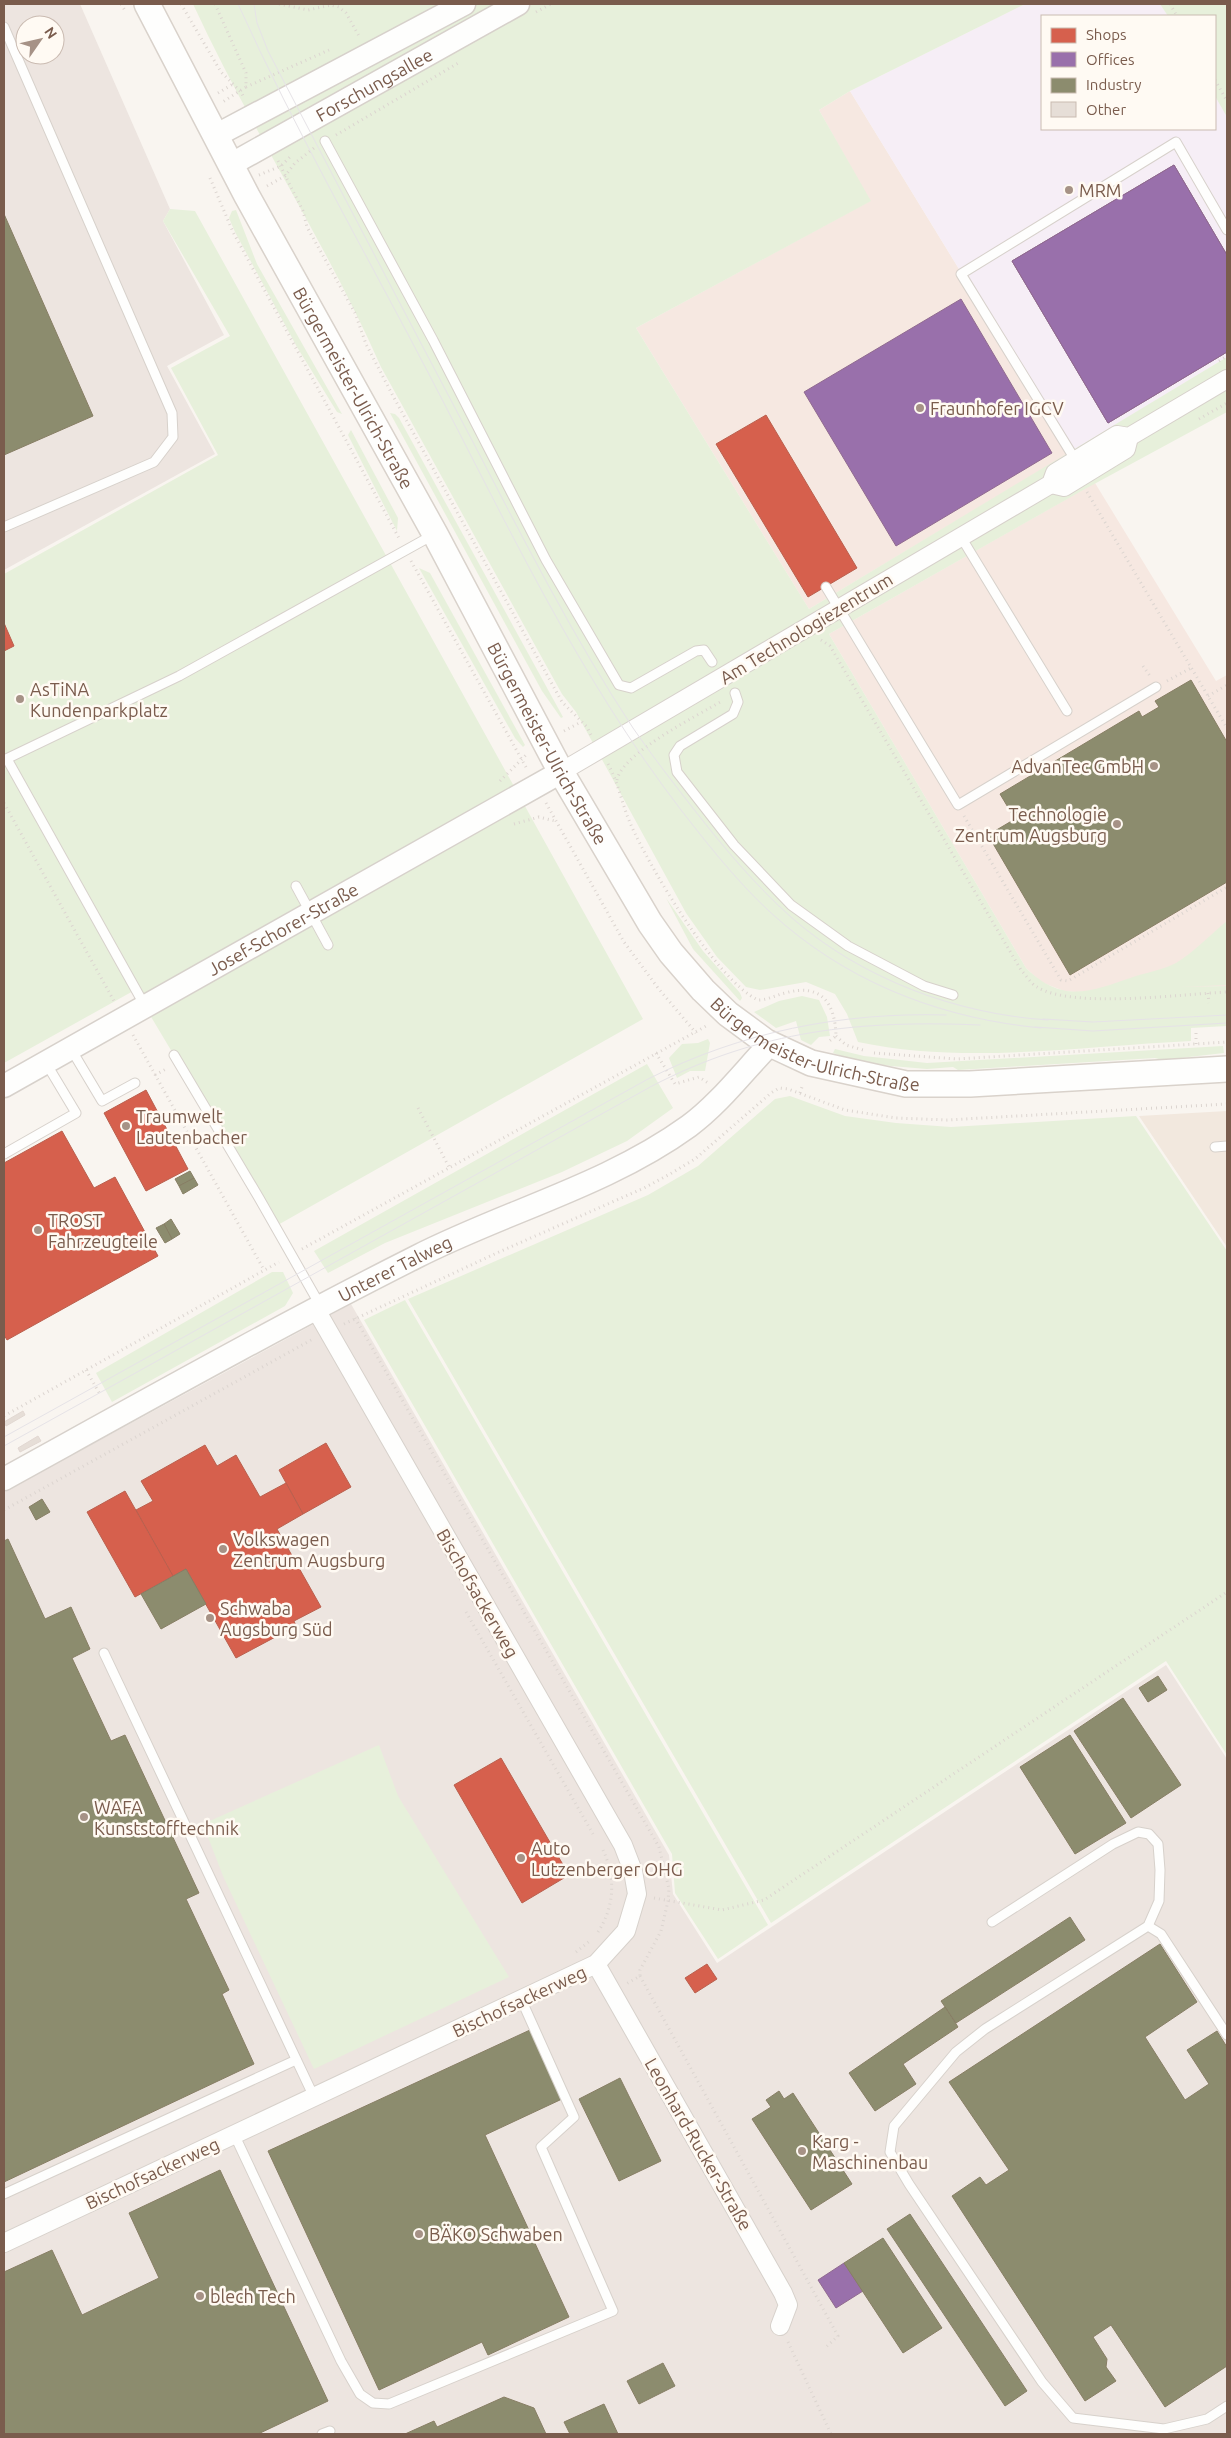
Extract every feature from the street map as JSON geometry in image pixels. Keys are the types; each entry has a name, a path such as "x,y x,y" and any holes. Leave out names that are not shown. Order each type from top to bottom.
{"main road":[{"name":"Bürgermeister-Ulrich-Straße","path":"138,12 215,136 219,167 435,534 561,772 650,923 671,953 703,990 728,1014 770,1044 811,1063 906,1084 970,1084 1227,1069"}],"street":[{"name":"Forschungsallee","path":"215,136 464,4"},
{"name":"Forschungsallee","path":"219,167 269,144 518,4"},
{"name":"Am Technologiezentrum","path":"561,772 1051,484 1064,487 1081,468 1126,449 1129,438 1227,379"},
{"name":"Josef-Schorer-Straße","path":"4,1086 561,772"},
{"name":"Unterer Talweg","path":"4,1479 317,1307 440,1244 580,1187 649,1153 691,1125 770,1044"},
{"name":"Bischofsackerweg","path":"4,2243 596,1964 626,1931 637,1894 633,1871 622,1845 321,1335 317,1307"},
{"name":"Leonhard-Rucker-Straße","path":"596,1964 783,2293 788,2305 780,2326"}],"lane":[{"path":"4,27 172,413 173,438 154,462 4,527"},
{"path":"326,141 433,340 546,560 619,685 631,688 696,650 704,650 712,662"},
{"path":"1081,468 962,274 1176,142 1227,230"},
{"path":"145,1006 5,759 179,676 435,534"},
{"path":"960,537 1067,711"},
{"path":"826,586 958,805 1156,687"},
{"path":"735,694 738,702 733,714 680,746 674,755 676,772 734,845 791,905 848,946 924,986 953,995"},
{"path":"296,886 328,944"},
{"path":"71,1048 102,1102 135,1083"},
{"path":"174,1055 292,1255 317,1307"},
{"path":"4,1154 76,1114 46,1063"},
{"path":"1215,1147 1227,1146"},
{"path":"104,1653 314,2097"},
{"path":"992,1922 1113,1844 1138,1832 1149,1834 1158,1844 1160,1870 1159,1901 1148,1926 985,2029 956,2052 894,2126 890,2152 909,2184 1042,2382 1073,2418 1164,2429 1207,2419 1227,2406"},
{"path":"1148,1926 1161,1934 1227,2035"},
{"path":"234,2134 341,2361 360,2394 373,2403 389,2404 613,2311 541,2148 574,2117 521,1999"},
{"path":"4,2194 296,2060"}],"path":[{"path":"121,4 138,12"},
{"path":"181,4 221,72 241,92 253,115"},
{"path":"214,4 246,73 246,87 241,92"},
{"path":"279,4 308,10 332,5 346,13 361,39"},
{"path":"1170,4 1176,15"},
{"path":"1216,82 1227,100"},
{"path":"269,144 303,210 307,227 355,314 366,344 393,396 562,702 587,727 617,780 631,825 673,901 711,955 742,990 758,1000 801,990 823,996 830,1005 835,1020 836,1036 846,1045 872,1052 957,1059 1227,1042"},
{"path":"4,1416 449,1167 696,1033 658,988 624,942 406,551 233,232 219,167"},
{"path":"1081,468 1090,482 1085,489 1227,728"},
{"path":"811,624 822,641 830,646 1021,970 1036,987 1059,995 1086,999 1227,992"},
{"path":"1156,687 1191,668"},
{"path":"1208,696 1227,685"},
{"path":"958,805 1061,980 1068,981 1227,887"},
{"path":"1208,993 1209,1003"},
{"path":"1196,1044 1196,1033 1198,1033"},
{"path":"656,1053 676,1084 699,1076 749,1111"},
{"path":"155,1075 166,1068"},
{"path":"4,1510 321,1335 436,1280 644,1188 695,1159 771,1092 779,1088 800,1092 845,1110 896,1118 939,1120 1227,1104"},
{"path":"418,1108 449,1167"},
{"path":"318,1347 321,1335"},
{"path":"86,1370 89,1379 101,1396"},
{"path":"637,1894 722,1910 764,1900 1227,1592"},
{"path":"462,1605 603,1851 611,1876 612,1901 606,1919 594,1938 570,1956"},
{"path":"640,1976 838,2336 825,2348"},
{"path":"780,2326 831,2434"}],"shaded area":[{"path":"4,4 80,4 170,209 163,221 224,335 167,366 215,454 4,570"},
{"name":"MRM","path":"1025,4 1160,4 1167,15 1041,15 1041,130 1216,130 1216,98 1227,117 1227,357 1071,452 850,91"},
{"path":"850,91 1071,452 809,609 636,328 870,201 819,110"},
{"path":"1095,483 1216,681 1227,675 1227,986 1076,992 1064,991 1041,982 1026,968 829,634"},
{"path":"1227,1111 1227,1247 1139,1116"},
{"path":"351,1304 669,1855 673,1894 717,1963 1166,1665 1227,1759 1227,2434 4,2434 4,1492"}],"green space":[{"path":"193,4 1025,4 850,91 819,110 871,201 636,328 809,609 1227,357 1227,412 1085,489 829,634 1026,968 1040,980 1053,987 1066,991 1091,990 1176,963 1227,921 1227,985 1179,987 1227,986 1227,1026 1191,1028 1191,1041 1024,1052 940,1052 899,1049 858,1042 847,1014 835,994 806,982 760,990 746,987 717,957 686,913 576,712 562,694 381,367 336,275 215,50"},
{"path":"1160,4 1227,4 1227,117 1216,98 1216,15 1167,15"},
{"path":"170,209 195,211 643,1019 276,1226 135,990 4,1063 4,574 218,455 171,368 230,336 163,221"},
{"path":"236,210 257,264 342,414 337,412 297,347 235,232 229,218 232,211"},
{"path":"390,413 395,414 399,418 563,717 561,718 542,691"},
{"path":"351,430 398,518 397,531 348,435"},
{"path":"419,568 430,573 525,745 523,747 515,738"},
{"path":"666,898 703,951 740,993 742,998 740,1001 693,949"},
{"path":"802,996 819,1000 827,1017 830,1036 819,1037 811,1045 801,1040 796,1021 776,1028 754,1012 779,1001"},
{"path":"708,1039 710,1043 705,1071 690,1071 677,1078 669,1058 682,1044 698,1043"},
{"path":"1223,1046 1224,1053 1162,1060 1155,1058 958,1070 953,1067 927,1069 891,1066 857,1061 833,1053 835,1049 864,1056 927,1063"},
{"path":"647,1064 673,1108 627,1141 562,1172 385,1243 328,1273 314,1251"},
{"path":"790,1096 845,1116 896,1123 951,1127 1136,1116 1227,1251 1227,1755 1166,1661 771,1923 408,1299 648,1195 698,1166 775,1099"},
{"path":"272,1272 283,1272 293,1293 285,1306 112,1402 96,1373"},
{"path":"405,1300 768,1925 718,1959 675,1893 672,1854 364,1320"},
{"path":"379,1745 398,1796 509,1977 314,2069 223,1876 203,1824"}],"building: Shops":[{"path":"766,415 857,568 808,597 716,444"},
{"path":"4,623 14,646 4,651"},
{"path":"146,1090 188,1169 146,1191 104,1113"},
{"path":"62,1131 94,1188 115,1177 158,1256 7,1340 4,1335 4,1163"},
{"path":"326,1443 351,1487 303,1514 279,1470"},
{"name":"Volkswagen Zentrum Augsburg","path":"205,1445 217,1466 236,1455 260,1497 286,1483 303,1514 277,1529 321,1607 294,1621 296,1626 236,1658 186,1569 173,1576 136,1510 153,1501 141,1481"},
{"path":"125,1491 173,1576 135,1597 87,1512"},
{"path":"501,1758 569,1875 522,1903 454,1785"},
{"path":"707,1964 717,1979 695,1993 685,1978"}],"building: Offices":[{"path":"1174,165 1227,255 1227,352 1108,423 1012,261","holes":["1153,218 1169,246 1149,258 1132,231","1080,246 1103,284 1075,301 1052,263","1145,302 1171,345 1139,364 1113,321"]},
{"path":"1174,165 1227,255 1227,352 1108,423 1012,261"},
{"name":"Fraunhofer IGCV","path":"961,299 1052,453 896,546 804,392"},
{"path":"844,2263 863,2291 836,2308 818,2280"}],"building: Industry":[{"path":"4,214 93,416 4,455"},
{"name":"Technologie Zentrum Augsburg","path":"1191,680 1227,742 1227,882 1070,975 988,835 1015,819 1000,794 1139,711 1142,717 1159,707 1155,701"},
{"path":"190,1171 194,1178 179,1186 175,1179"},
{"path":"194,1178 198,1185 183,1194 179,1186"},
{"path":"171,1219 180,1234 172,1239 164,1224"},
{"path":"164,1224 172,1239 165,1243 156,1228"},
{"path":"42,1499 50,1512 36,1520 29,1507"},
{"name":"WAFA Kunststofftechnik","path":"8,1539 45,1619 71,1607 90,1649 72,1658 111,1741 125,1735 199,1893 186,1899 229,1990 222,1994 254,2064 4,2182 4,1541"},
{"path":"186,1569 206,1604 161,1629 141,1594"},
{"path":"1158,1676 1167,1690 1148,1702 1139,1688"},
{"path":"1123,1698 1181,1785 1131,1818 1074,1731"},
{"path":"1070,1735 1126,1823 1075,1854 1020,1767"},
{"path":"1070,1917 1085,1940 956,2023 941,2001"},
{"path":"1160,1944 1197,2002 1145,2037 1185,2100 1209,2084 1187,2050 1217,2031 1227,2047 1227,2366 1165,2407 1111,2325 1093,2337 1107,2359 1106,2367 1116,2381 1085,2401 952,2196 980,2177 986,2185 1009,2170 949,2082"},
{"path":"945,2007 958,2027 903,2064 916,2084 875,2111 849,2073"},
{"name":"BÄKO Schwaben","path":"530,2030 562,2099 485,2135 569,2317 488,2355 482,2342 379,2390 268,2151"},
{"path":"620,2078 661,2161 619,2181 579,2099"},
{"name":"Karg - Maschinenbau","path":"779,2091 784,2099 793,2093 852,2184 811,2210 752,2119 771,2107 766,2100"},
{"name":"blech Tech","path":"220,2170 328,2401 258,2434 4,2434 4,2272 52,2250 82,2315 159,2278 129,2213"},
{"path":"910,2214 1027,2391 1005,2406 887,2229"},
{"path":"883,2238 942,2328 903,2353 844,2263"},
{"path":"663,2363 675,2386 639,2404 627,2381"},
{"path":"504,2397 534,2408 546,2434 405,2434 434,2421 437,2427"},
{"path":"604,2404 618,2434 570,2434 564,2422"}],"building: Other":[{"path":"23,1411 25,1415 6,1426 4,1422"},
{"path":"38,1436 41,1441 20,1452 18,1448"}],"tram line":[{"path":"238,4 308,146 547,601 610,708 681,810 730,871 757,900 814,948 843,966 874,983 938,1008 1006,1024 1041,1028"},
{"path":"254,4 257,23 268,51 550,588 611,694 633,728 688,802 741,867 779,906 819,940 849,959 912,990 945,1001 979,1010 1048,1020"},
{"path":"4,1437 648,1079 683,1063 755,1037 792,1028 868,1017 946,1015"},
{"path":"1043,1019 1093,1022 1227,1015"},
{"path":"1035,1027 1093,1031 1227,1023"},
{"path":"4,1446 652,1086 692,1067 732,1052 772,1041 852,1027 936,1024 980,1025"}],"place":[{"name":"MRM","path":"1069,190"},
{"name":"Fraunhofer IGCV","path":"920,408"},
{"name":"AsTiNA Kundenparkplatz","path":"20,699"},
{"name":"AdvanTec GmbH","path":"1154,766"},
{"name":"Technologie Zentrum Augsburg","path":"1117,824"},
{"name":"Traumwelt Lautenbacher","path":"126,1126"},
{"name":"TROST Fahrzeugteile","path":"38,1230"},
{"name":"Volkswagen Zentrum Augsburg","path":"223,1549"},
{"name":"Schwaba Augsburg Süd","path":"210,1618"},
{"name":"WAFA Kunststofftechnik","path":"84,1817"},
{"name":"Auto Lutzenberger OHG","path":"521,1858"},
{"name":"Karg - Maschinenbau","path":"802,2151"},
{"name":"BÄKO Schwaben","path":"419,2234"},
{"name":"blech Tech","path":"200,2296"}]}
